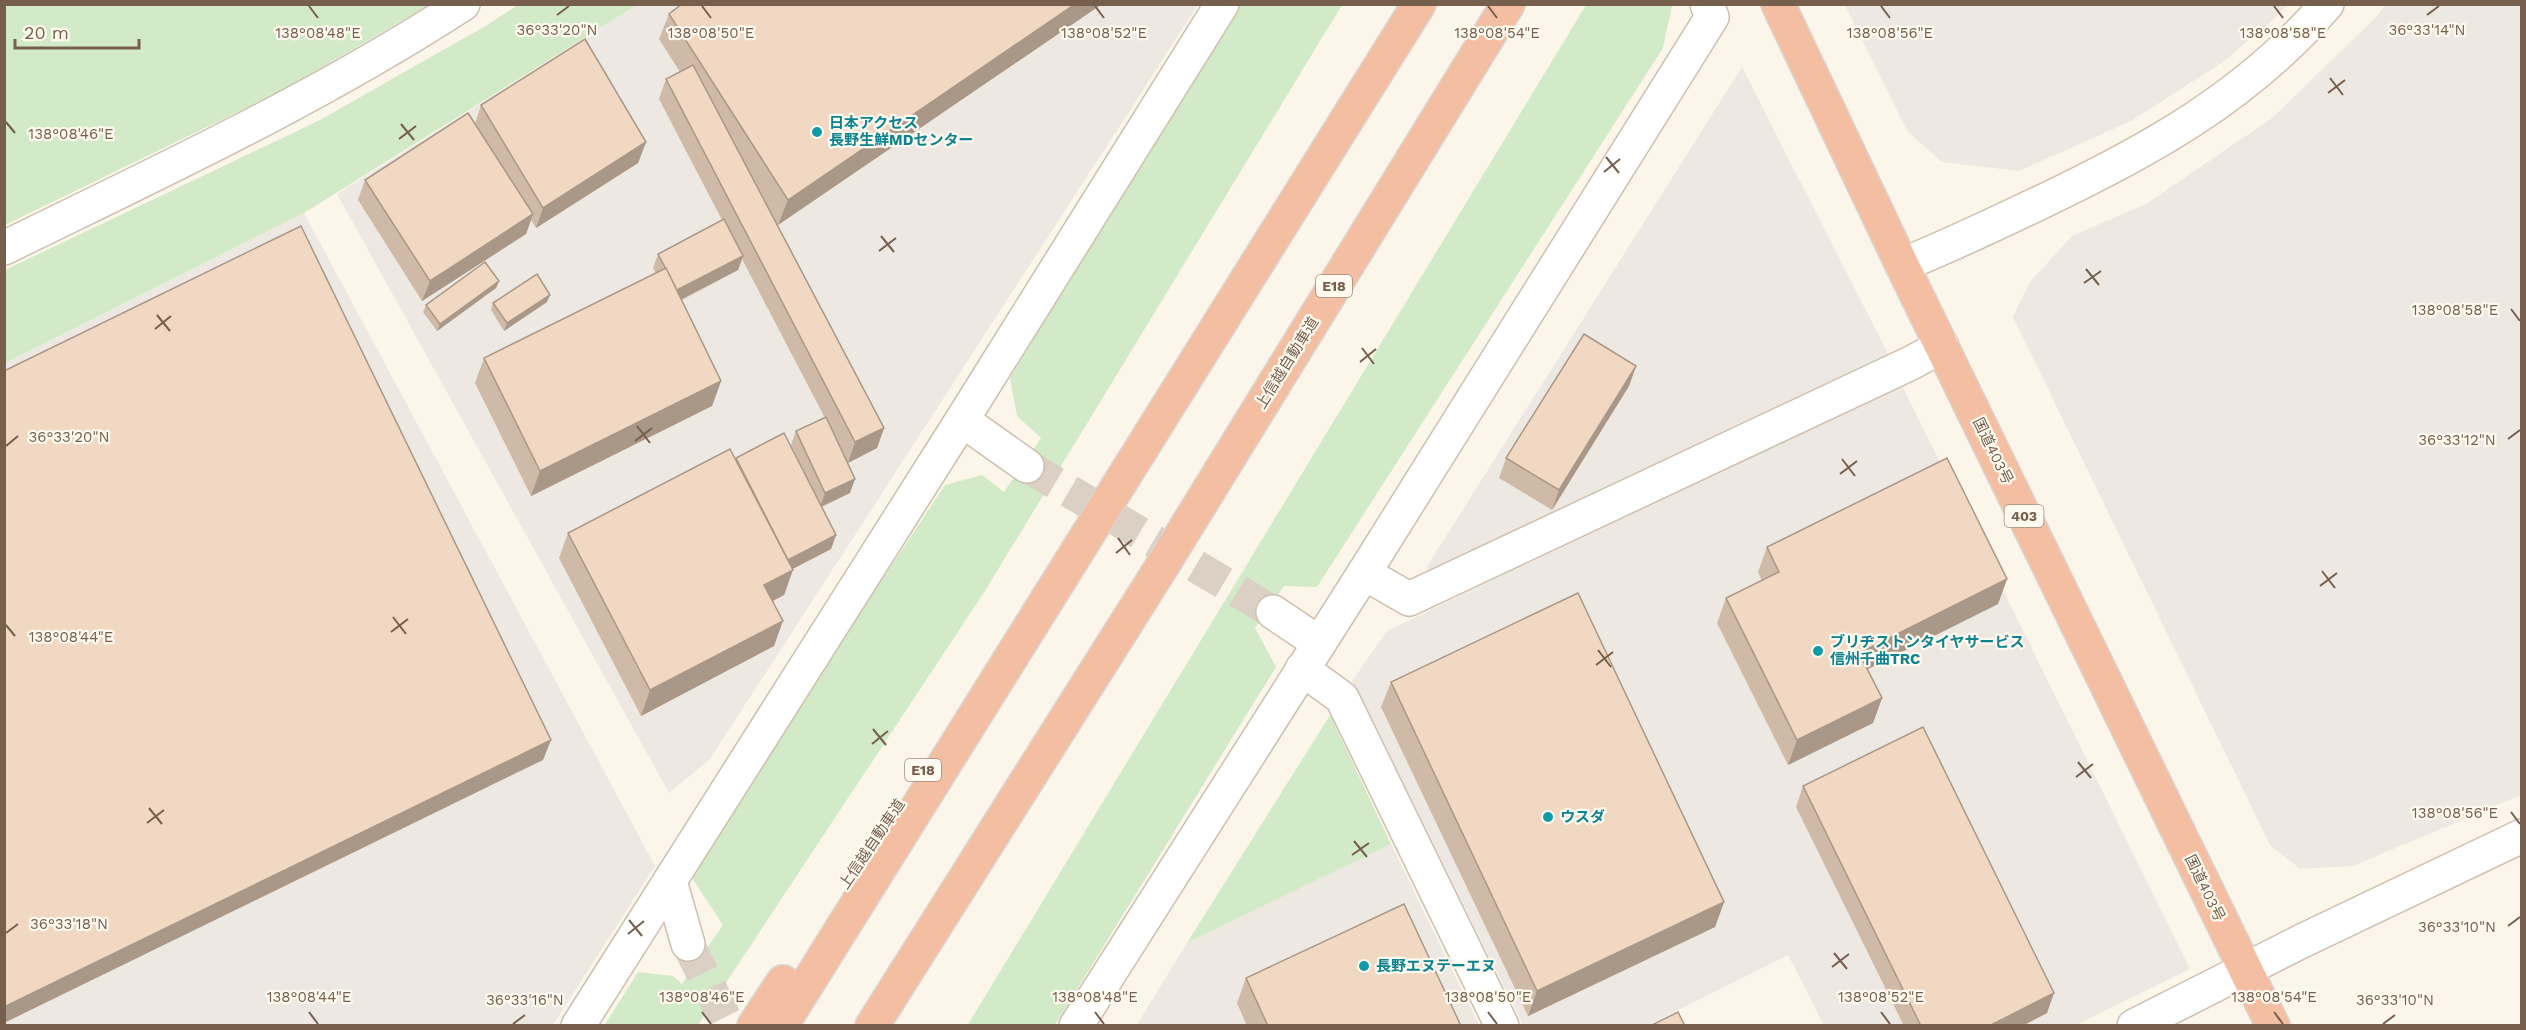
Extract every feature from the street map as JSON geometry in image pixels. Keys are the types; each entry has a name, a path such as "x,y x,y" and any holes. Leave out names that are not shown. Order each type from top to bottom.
{"highway":[{"name":"上信越自動車道","path":"781,1026 1419,4"},
{"name":"上信越自動車道","path":"872,1026 1161,568 1508,4"},
{"name":"国道403号","path":"1778,4 1902,265 2273,1026"},
{"name":"上信越自動車道","path":"754,1026 876,836 1098,519"},
{"name":"上信越自動車道","path":"891,1026 1161,568"}],"street":[{"path":"4,248 262,120 409,39 463,4"},
{"path":"578,1026 962,420 1222,4"},
{"path":"1076,1026 1713,17 1707,4"},
{"path":"1902,265 1954,244 2104,173 2154,146 2209,110 2264,67 2303,32 2326,4"},
{"path":"1364,573 1409,599 1911,363 1942,346"},
{"path":"962,420 1027,465"},
{"path":"1273,612 1342,698 1502,1026"},
{"path":"2134,1026 2245,969 2522,836"},
{"path":"670,881 688,944"}],"shaded area":[{"path":"637,5 1198,5 710,759 669,793 337,194"},
{"path":"1845,5 2287,5 2274,19 2223,62 2131,121 2019,171 1942,162 1907,131"},
{"path":"2385,5 2521,5 2521,795 2353,866 2300,869 2270,845 2013,317 2029,283 2072,236 2146,204 2272,118 2376,17"},
{"path":"1742,67 1889,356 1433,571 1426,568"},
{"path":"304,213 655,866 553,1025 5,1026 5,363"},
{"path":"1901,383 2190,969 2076,1025 1824,1026 1788,955 1648,1025 1523,1025 1352,681 1387,631"},
{"path":"1391,844 1479,1025 1136,1026 1187,943"}],"green space":[{"path":"4,5 429,5 281,91 5,225"},
{"path":"518,5 637,5 304,213 5,363 5,270 320,120"},
{"path":"1238,5 1342,5 985,591 698,1025 604,1026 638,972 673,976 682,984 723,925 688,872 945,485 982,475 1004,492 1041,438 1017,416 1010,378 1206,52"},
{"path":"1586,5 1672,5 1663,48 1317,587 1284,586 1255,628 1276,667 1055,1025 967,1026"},
{"path":"1330,715 1391,844 1187,943"}],"building":[{"name":"日本アクセス 長野生鮮MDセンター","path":"682,4 1075,4 788,200 669,14"},
{"path":"585,39 646,142 543,208 481,105"},
{"path":"693,65 884,428 855,442 666,79"},
{"path":"468,113 533,214 430,281 365,180"},
{"path":"724,219 743,256 677,290 658,254"},
{"path":"301,226 551,740 4,1007 4,371"},
{"path":"485,262 499,281 440,324 426,305"},
{"path":"666,268 721,381 540,471 484,358"},
{"path":"537,274 550,295 507,323 493,303"},
{"path":"1584,334 1636,366 1559,490 1506,458"},
{"path":"826,417 855,479 825,493 796,431"},
{"path":"784,433 836,535 788,560 736,458"},
{"path":"730,449 793,570 764,585 783,621 650,690 568,533"},
{"name":"ブリヂストンタイヤサービス 信州千曲TRC","path":"1947,458 2007,579 1859,653 1882,698 1797,740 1726,598 1779,572 1767,547"},
{"name":"ウスダ","path":"1578,593 1724,902 1537,991 1391,682"},
{"path":"1923,727 2054,993 1989,1026 1921,1026 1803,786"},
{"name":"長野エヌテーエヌ","path":"1404,904 1461,1026 1268,1026 1246,978"},
{"path":"1678,1012 1685,1026 1650,1026"}],"tunnel":[{"path":"1027,466 1273,612"},
{"path":"688,944 729,1026"}],"place":[{"name":"日本アクセス 長野生鮮MDセンター","path":"817,132"},
{"name":"ブリヂストンタイヤサービス 信州千曲TRC","path":"1818,651"},
{"name":"ウスダ","path":"1548,817"},
{"name":"長野エヌテーエヌ","path":"1364,966"}]}
